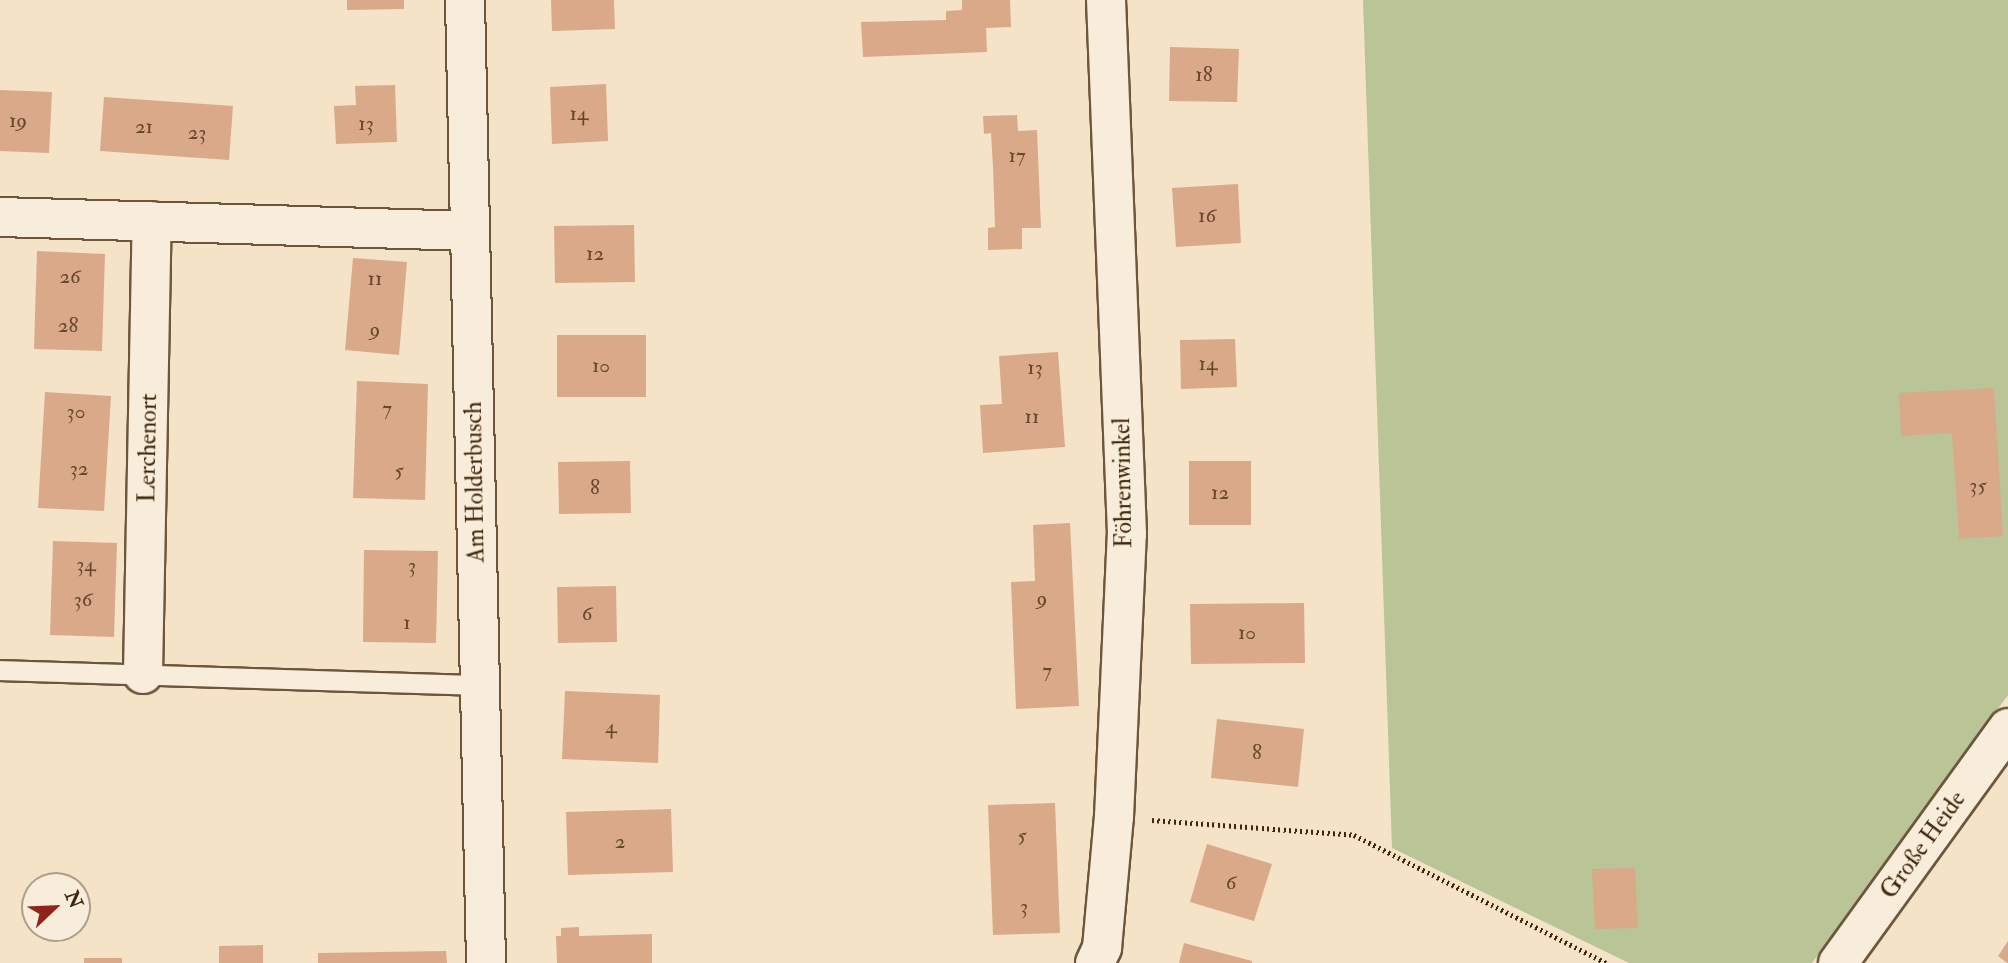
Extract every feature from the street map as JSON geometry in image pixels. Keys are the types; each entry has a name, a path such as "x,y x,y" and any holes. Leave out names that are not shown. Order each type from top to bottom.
{"street":[{"name":"Am Holderbusch","path":"465,0 486,963"},
{"name":"Föhrenwinkel","path":"1095,963 1102,948 1114,817 1127,534 1106,0"},
{"path":"0,217 469,231"},
{"name":"Lerchenort","path":"144,674 152,221"},
{"name":"Große Heide","path":"1838,963 2008,728"}],"lane":[{"path":"0,670 480,685"}],"path":[{"path":"1114,817 1353,835 1606,963"}],"green space":[{"path":"1363,0 2008,0 2008,695 1812,963 1629,963 1392,848"}],"building":[{"path":"347,0 404,0 404,9 347,10"},
{"path":"551,0 614,0 615,29 552,31"},
{"path":"962,0 1010,0 1011,27 986,28 987,52 863,57 861,22 946,20 946,11 962,10"},
{"path":"1170,47 1239,49 1237,102 1169,101"},
{"path":"606,84 608,141 552,144 550,87"},
{"path":"395,85 397,142 336,144 334,106 356,105 355,86"},
{"path":"0,90 52,92 49,153 0,151"},
{"path":"104,97 233,106 229,160 100,151"},
{"path":"1017,115 1018,131 1037,130 1041,228 1022,228 1022,249 988,250 988,228 995,227 993,167 991,133 984,134 983,116"},
{"path":"1238,184 1241,243 1176,247 1172,188"},
{"path":"634,225 635,282 555,283 554,226"},
{"path":"37,251 105,254 102,351 34,349"},
{"path":"353,258 407,262 399,355 345,350"},
{"path":"557,335 646,335 646,397 557,397"},
{"path":"1235,339 1237,387 1181,389 1180,340"},
{"path":"1058,352 1065,447 983,453 980,405 1002,404 999,356"},
{"path":"357,381 428,384 425,500 353,498"},
{"path":"1994,388 2003,536 1959,539 1952,433 1901,436 1899,393"},
{"path":"45,392 111,396 104,511 38,508"},
{"path":"630,461 631,513 559,514 558,462"},
{"path":"1189,461 1251,461 1251,525 1189,525"},
{"path":"1070,523 1079,706 1016,709 1011,582 1035,581 1033,525"},
{"path":"53,541 117,543 114,637 50,635"},
{"path":"364,550 438,551 436,643 363,642"},
{"path":"616,586 617,642 558,643 557,587"},
{"path":"1304,603 1305,663 1191,664 1190,604"},
{"path":"565,691 660,695 658,763 562,759"},
{"path":"1217,719 1304,729 1298,787 1211,778"},
{"path":"1055,803 1060,933 993,935 988,805"},
{"path":"671,809 673,872 568,875 566,812"},
{"path":"1207,844 1272,864 1254,921 1190,902"},
{"path":"1635,868 1638,928 1595,929 1592,869"},
{"path":"579,927 579,936 652,934 652,963 557,963 556,936 561,936 561,928"},
{"path":"2008,941 2008,963 2007,963 1998,956"},
{"path":"1184,943 1252,961 1252,963 1179,963"},
{"path":"263,945 263,963 219,963 219,946"},
{"path":"446,951 447,963 318,963 318,953"},
{"path":"84,958 122,958 122,963 84,963"}]}
